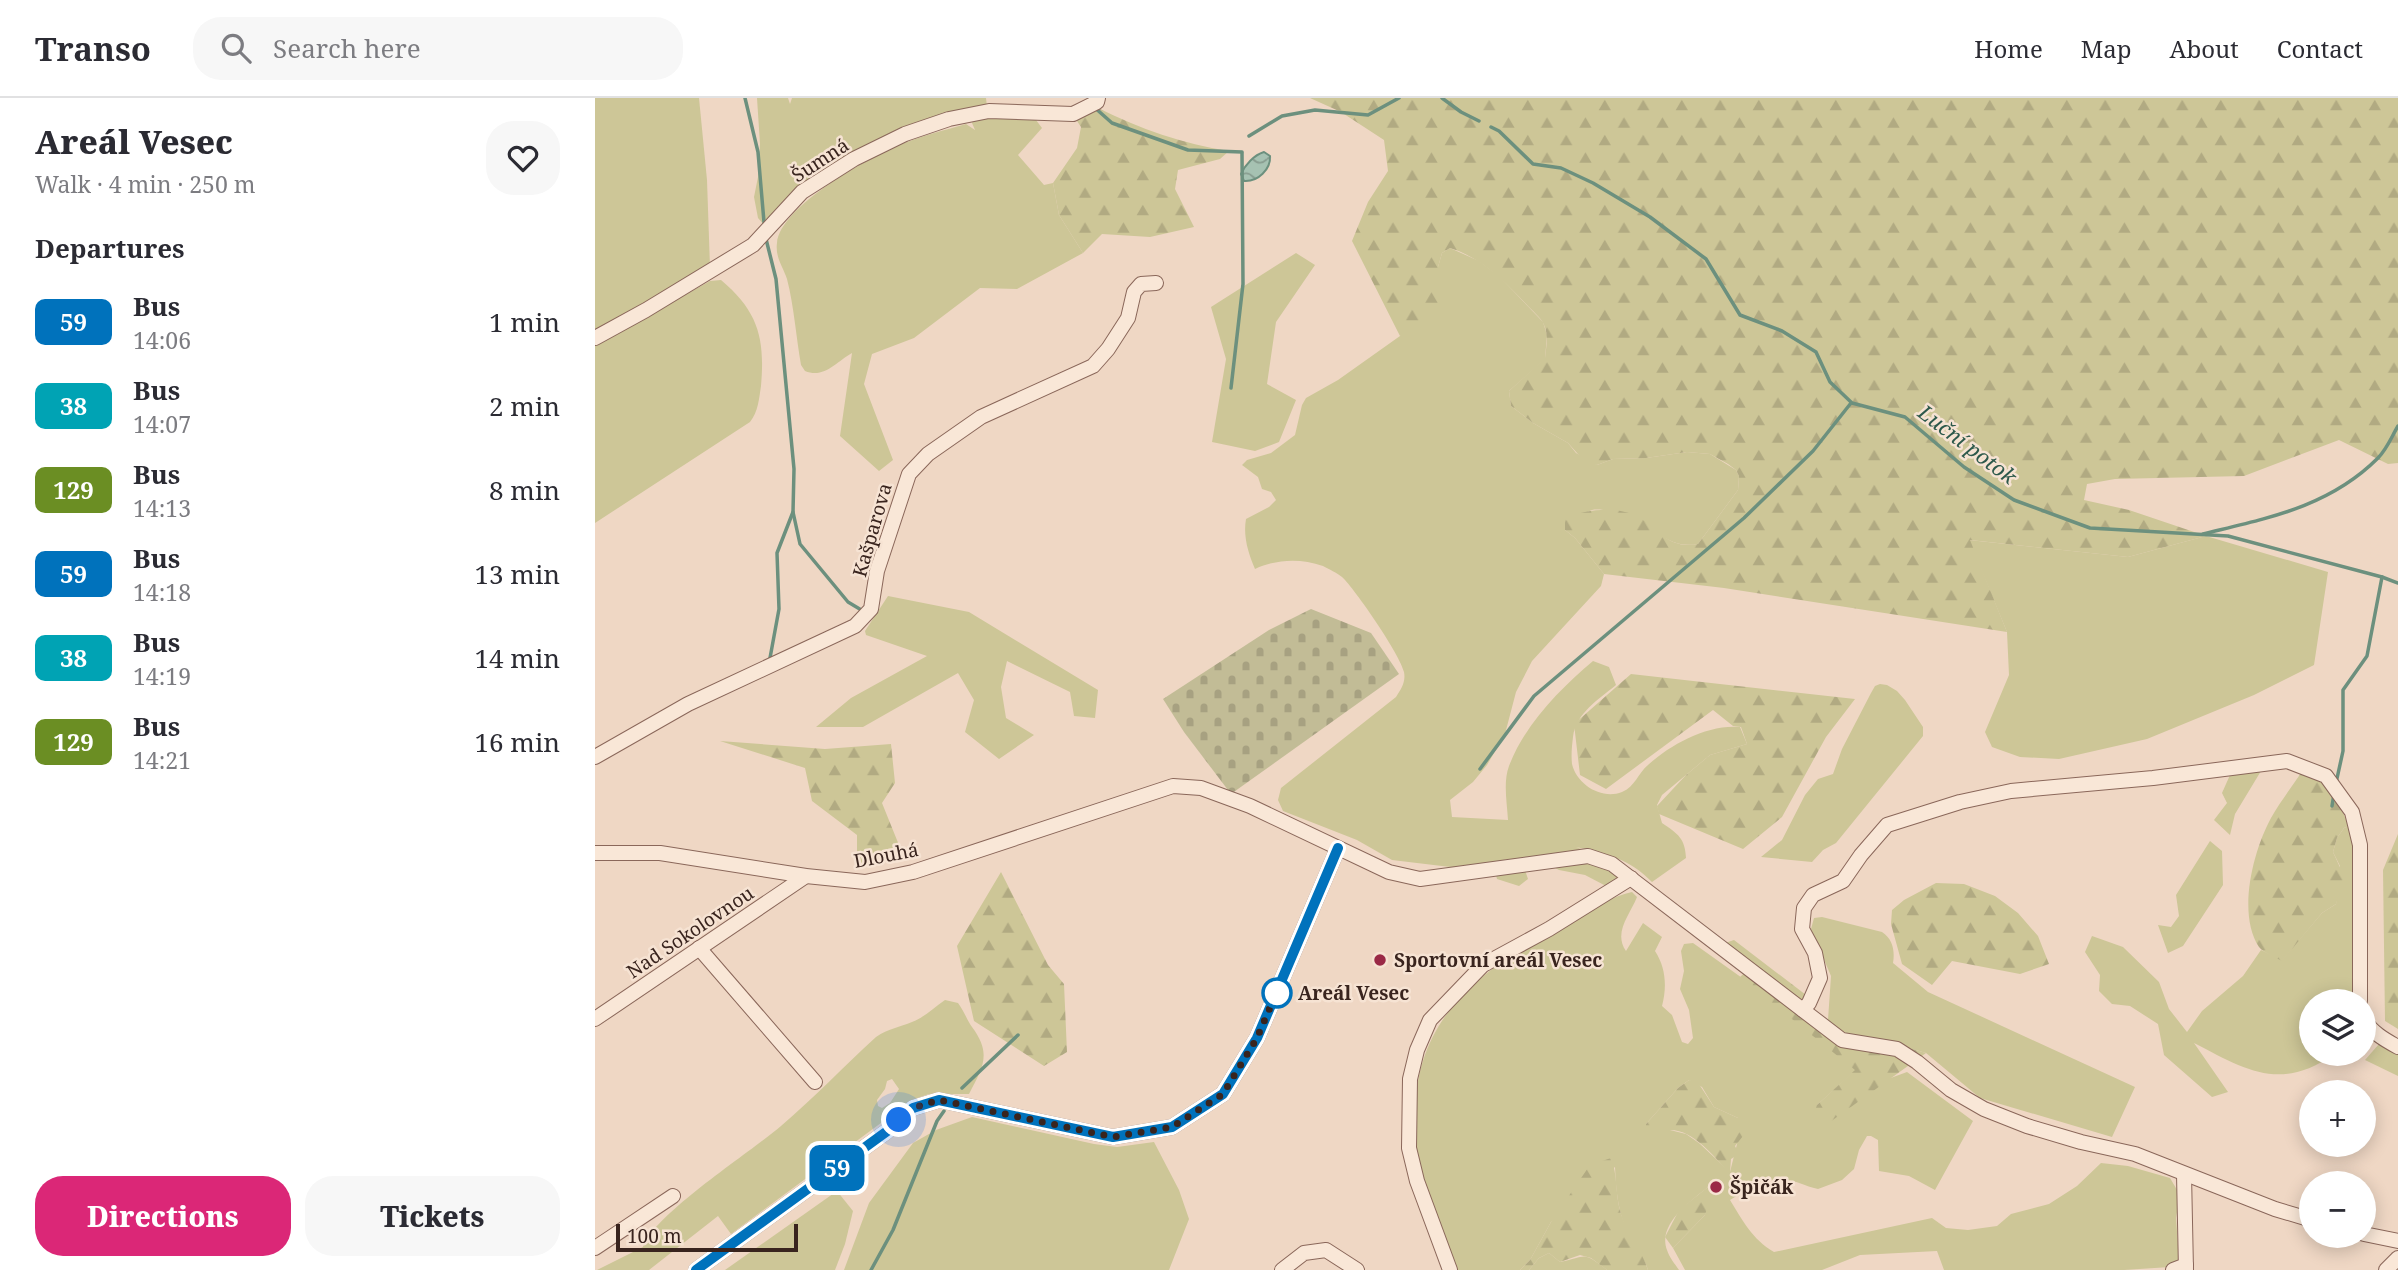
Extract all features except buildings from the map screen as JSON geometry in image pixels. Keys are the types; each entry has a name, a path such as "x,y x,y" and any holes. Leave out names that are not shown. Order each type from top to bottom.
{"street":[{"name":"Šumná","path":"595,338 753,245 802,192 854,159 905,134 989,111 1073,114 1097,102 1098,98"},
{"name":"Kašparova","path":"595,757 688,704 855,626 871,609 877,571 909,474 927,454 981,417 1093,366 1108,349 1128,318 1134,292 1140,284 1156,283"},
{"path":"1803,1010 1820,978 1815,953 1802,929 1804,908 1813,895 1843,881 1887,825 1960,802 2011,792 2287,761 2326,776 2352,812 2360,845 2360,989"},
{"name":"Dlouhá","path":"595,853 660,853 806,876 865,882 913,872 1173,786 1201,788 1250,806 1338,848"},
{"path":"696,1270 886,1132 913,1108 939,1100 1113,1137 1172,1127 1182,1121 1223,1094 1257,1038 1338,848 1389,872 1420,879 1588,856 1612,864 1842,1040 1897,1049 1951,1090 1984,1109 2027,1126 2135,1154 2299,1216"},
{"name":"Nad Sokolovnou","path":"595,1019 806,876"},
{"path":"1450,1270 1417,1181 1409,1148 1410,1079 1417,1050 1430,1020 1483,965 1549,929 1631,878"},
{"path":"699,948 815,1082"},
{"path":"2376,1032 2398,1047"},
{"path":"2182,1268 2184,1174"},
{"path":"595,1248 673,1196"},
{"path":"2376,1236 2398,1241"},
{"path":"1282,1270 1304,1254 1326,1250 1357,1270"},
{"path":"2386,1270 2398,1258"}],"green space":[{"path":"595,98 699,98 707,180 710,267 595,332"},
{"path":"757,98 788,98 790,104 792,98 986,98 987,107 888,138 765,226 758,218 754,197 760,144"},
{"path":"1310,98 2398,98 2398,463 2388,464 2339,440 2244,476 2115,479 2087,484 2084,500 2129,510 2206,536 2128,557 1970,540 2007,632 1724,588 1604,574 1575,538 1565,530 1565,518 1583,512 1622,511 1640,518 1672,541 1679,544 1698,544 1738,490 1739,476 1736,470 1710,454 1687,452 1646,458 1613,459 1597,465 1586,463 1568,443 1533,423 1511,406 1509,391 1545,358 1546,329 1539,317 1501,279 1462,252 1450,248 1442,253 1438,267 1446,299 1400,336 1352,241 1368,202 1388,171 1384,140 1341,112"},
{"path":"1098,108 1162,135 1229,151 1220,159 1178,170 1175,189 1194,227 1150,237 1102,234 1083,253 1059,215 1053,183 1077,148 1081,127 1075,118"},
{"path":"1033,116 1042,128 1018,155 1044,185 1053,183 1059,215 1083,253 1017,289 980,288 914,338 872,354 864,384 893,460 879,471 840,436 852,353 818,373 805,371 801,365 787,279 777,253 782,229 793,214 829,184 904,143 966,124 975,130 973,119"},
{"path":"1450,248 1479,261 1499,276 1543,322 1547,335 1545,359 1509,391 1511,406 1597,465 1613,459 1646,458 1687,452 1710,454 1736,470 1739,476 1738,490 1698,544 1684,545 1673,542 1635,518 1624,513 1603,510 1589,511 1565,530 1575,538 1604,574 1601,586 1532,661 1516,692 1505,734 1487,765 1473,782 1450,800 1452,817 1508,820 1507,772 1524,736 1556,695 1593,661 1609,667 1616,685 1583,714 1573,737 1572,764 1579,778 1591,789 1606,794 1622,792 1630,787 1657,757 1703,732 1740,727 1747,744 1710,755 1662,795 1657,805 1662,823 1680,837 1686,858 1652,882 1617,858 1576,847 1615,862 1619,877 1606,886 1585,875 1559,870 1535,858 1522,861 1528,879 1519,886 1497,879 1494,867 1508,859 1467,869 1392,860 1357,840 1283,811 1278,800 1281,788 1396,697 1403,685 1404,672 1386,638 1357,595 1340,576 1323,566 1297,561 1272,563 1255,569 1247,544 1246,519 1269,507 1276,500 1271,492 1262,489 1258,477 1242,465 1247,460 1271,453 1295,435 1306,398 1338,380 1400,336 1438,267 1442,253"},
{"path":"1296,253 1315,265 1276,322 1267,384 1296,400 1279,442 1255,451 1212,442 1226,359 1211,307"},
{"path":"721,280 744,303 757,327 762,369 758,405 753,418 595,523 595,345 710,281"},
{"path":"2206,536 2328,572 2314,665 2254,695 2147,739 2059,759 2020,757 1992,747 1985,732 2009,675 2007,632 1969,540 2128,557"},
{"path":"888,596 969,612 1098,690 1095,718 1074,716 1070,692 1007,661 1001,687 1006,718 1034,735 999,759 965,732 974,700 958,673 863,727 816,727 851,698 927,656 866,635 865,631"},
{"path":"1311,609 1371,633 1399,674 1231,794 1184,732 1163,699 1269,630"},
{"path":"1631,674 1855,699 1826,737 1782,817 1743,849 1659,814 1657,806 1686,775 1710,755 1747,744 1741,727 1733,726 1713,710 1606,789 1580,775 1574,724"},
{"path":"1880,684 1897,691 1905,700 1923,727 1923,736 1836,843 1823,850 1812,862 1761,857 1782,840 1805,795 1818,779 1833,774 1842,749 1871,693 1875,686"},
{"path":"720,741 825,749 891,744 895,783 882,803 903,855 857,870 857,835 812,801 805,768"},
{"path":"2261,771 2235,814 2230,835 2214,820 2227,803 2222,793 2230,775"},
{"path":"2301,773 2319,779 2340,806 2349,826 2344,828 2337,838 2333,852 2344,876 2336,904 2322,913 2282,961 2259,947 2252,933 2248,900 2253,865 2264,832 2274,812"},
{"path":"2349,826 2354,837 2355,950 2352,989 2299,989 2299,1066 2315,1066 2297,1072 2264,1073 2230,1061 2194,1043 2228,1092 2212,1097 2164,1055 2158,1024 2130,1006 2112,1004 2099,991 2100,975 2085,952 2092,936 2123,947 2159,982 2169,1009 2187,1032 2202,1011 2243,976 2261,950 2282,960 2322,913 2336,904 2340,866 2333,852 2337,838 2344,828"},
{"path":"2398,834 2398,1029 2385,1021 2383,870"},
{"path":"2210,841 2222,851 2223,885 2183,946 2168,953 2158,925 2171,927 2179,916 2176,895"},
{"path":"1001,872 1048,965 1064,984 1067,1052 1044,1066 974,1021 957,946"},
{"path":"1936,883 1964,884 1995,896 2018,913 2038,936 2049,964 2020,974 1952,961 1932,985 1902,964 1891,924 1892,910 1904,900"},
{"path":"1632,892 1637,897 1622,930 1622,944 1626,951 1643,923 1662,937 1655,951 1665,978 1662,1006 1672,1015 1682,1042 1688,1044 1693,1038 1689,1010 1680,989 1684,971 1681,951 1684,944 1693,943 1759,990 1856,1070 1817,1105 1907,1072 1973,1121 1935,1190 1909,1176 1879,1171 1878,1140 1867,1136 1859,1150 1854,1169 1842,1180 1818,1189 1792,1181 1774,1183 1769,1176 1730,1200 1744,1222 1766,1247 1774,1252 1932,1218 1946,1228 1968,1230 1997,1226 2011,1214 2049,1204 2077,1186 2101,1163 2128,1166 2170,1178 2180,1195 2176,1218 2179,1258 2170,1267 2124,1270 1944,1270 1937,1251 1860,1255 1822,1270 1685,1270 1673,1248 1705,1215 1708,1187 1677,1214 1667,1231 1667,1250 1679,1270 1648,1270 1622,1219 1615,1167 1551,1222 1530,1260 1520,1270 1453,1270 1426,1195 1415,1148 1417,1086 1434,1035 1465,993 1485,975 1569,921","holes":["1689,1080 1702,1087 1714,1107 1738,1118 1738,1140 1730,1172 1686,1134 1646,1124 1678,1088"]},
{"path":"1822,917 1882,932 1889,938 1892,946 1893,963 1928,992 2135,1087 2112,1137 1980,1098 1926,1053 1870,1037 1855,1037 1839,1029 1828,1020 1831,976 1811,929 1814,918"},
{"path":"1734,940 1806,995 1798,1011 1830,1036 1839,1029 1855,1037 1870,1037 1926,1053 1830,1122 1819,1121 1814,1114 1817,1105 1855,1070 1740,977 1754,964 1725,943"},
{"path":"945,1000 958,1003 982,1045 984,1053 981,1068 969,1094 929,1094 912,1100 731,1234 718,1216 649,1270 597,1270 643,1247 651,1234 683,1201 781,1126 876,1037 917,1020","holes":["892,1079 899,1089 890,1103 882,1108 878,1106 877,1100 887,1081"]},
{"path":"2379,1044 2398,1052 2398,1076 2376,1065 2376,1047"},
{"path":"1689,1080 1697,1081 1714,1107 1738,1118 1747,1131 1735,1146 1739,1154 1731,1159 1730,1173 1702,1145 1686,1134 1669,1130 1646,1131 1646,1124 1678,1088"},
{"path":"972,1117 1094,1144 1117,1147 1154,1142 1179,1190 1189,1219 1169,1270 844,1270 869,1203 913,1143 936,1130"},
{"path":"1611,1158 1621,1214 1648,1270 1607,1270 1591,1258 1580,1255 1560,1262 1549,1253 1539,1258 1529,1270 1520,1270 1530,1260 1551,1222 1590,1165"},
{"path":"1708,1187 1712,1192 1705,1215 1673,1248 1665,1237 1679,1210"},
{"path":"837,1191 853,1211 835,1270 725,1270"},
{"path":"1549,1253 1560,1262 1588,1257 1607,1270 1529,1270 1539,1258"}],"water":[{"path":"1264,152 1270,156 1266,170 1259,177 1244,181 1241,174 1245,167 1253,158"}],"waterway":[{"path":"745,98 758,152 764,222"},
{"name":"Luční potok","path":"1249,136 1282,116 1315,110 1368,115 1399,98"},
{"name":"Luční potok","path":"1442,98 1479,121"},
{"name":"Luční potok","path":"1094,107 1112,123 1188,150 1242,152"},
{"name":"Luční potok","path":"1491,127 1499,131 1533,164 1561,168 1593,183 1650,217 1706,259 1740,315 1782,331 1816,352 1830,382 1852,403 1905,417 1964,467 2014,500 2090,528 2228,536 2398,583"},
{"path":"1231,388 1243,284 1242,153"},
{"path":"766,239 776,279 794,469 793,512 777,553 779,609 770,658"},
{"path":"1480,769 1534,696 1744,518 1813,451 1851,403"},
{"path":"2203,534 2274,516 2339,488 2378,458 2398,426"},
{"path":"793,512 800,544 848,602 863,611"},
{"path":"2336,783 2343,751 2343,690 2367,656 2382,577"},
{"path":"2332,806 2334,794"},
{"path":"962,1088 1018,1035"},
{"path":"871,1270 893,1230 937,1121 944,1111"}],"bus line":[{"name":"59","path":"696,1270 886,1132 913,1108 939,1100 1113,1137 1172,1127 1223,1094 1257,1038 1338,848"}],"place":[{"name":"Sportovní areál Vesec","path":"1380,960"},
{"name":"Areál Vesec","path":"1277,993"},
{"name":"Špičák","path":"1716,1187"}],"route":[{"path":"899,1120 913,1108 939,1100 1113,1137 1172,1127 1223,1094 1257,1038 1277,993"}]}
